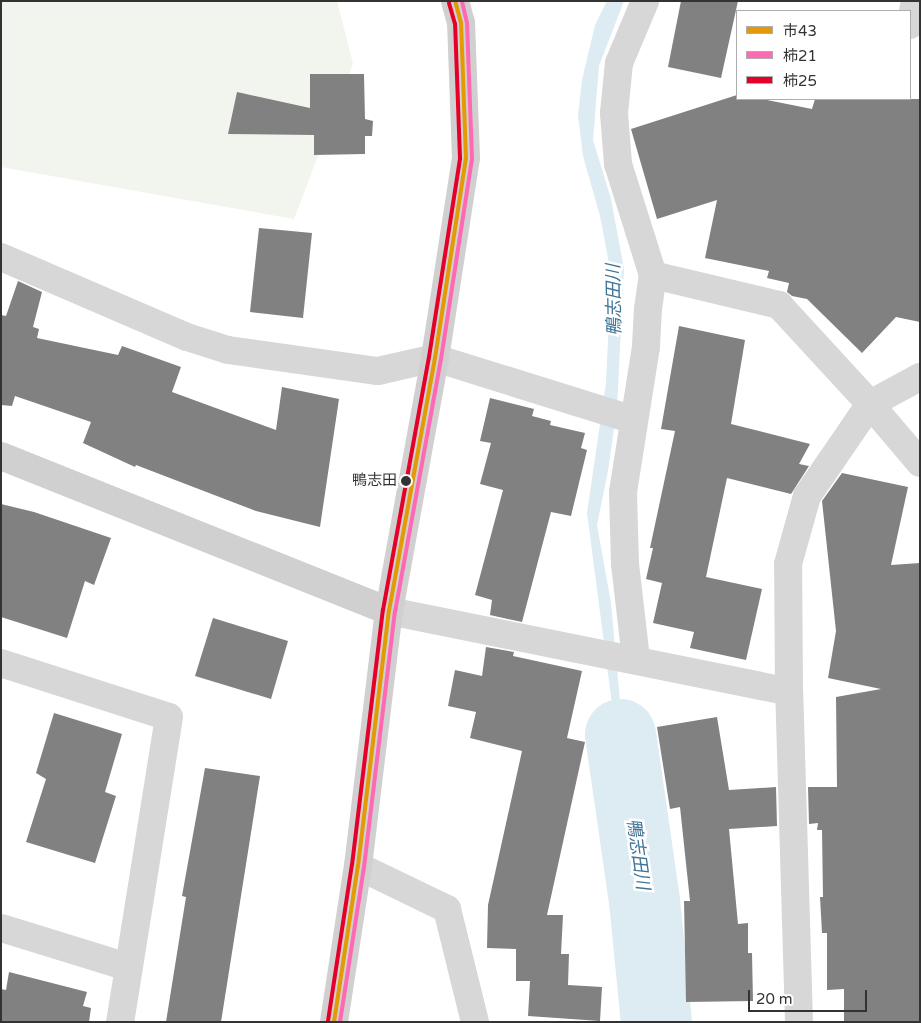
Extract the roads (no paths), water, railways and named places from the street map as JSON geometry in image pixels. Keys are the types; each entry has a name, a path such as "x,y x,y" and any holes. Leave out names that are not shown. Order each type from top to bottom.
{"street":[{"path":"334,1022 358,866 389,611 435,358 466,158 461,23 455,1"},
{"path":"636,659 625,564 623,492 630,418 646,346 648,309 653,275 618,164 614,130 619,63 645,1"},
{"path":"911,20 915,1"},
{"path":"1,257 187,337 228,350 378,371 435,358 587,407 630,418"},
{"path":"653,275 779,305 870,404 920,463"},
{"path":"799,1022 789,692 788,564 807,496 870,404 920,377"},
{"path":"1,456 389,611 636,659 789,692"},
{"path":"1,663 169,717 120,1022"},
{"path":"358,866 448,909 475,1022"},
{"path":"1,928 128,968"}],"water":[{"path":"607,1 624,1 599,66 593,140 611,199 624,269 617,407 608,471 597,525 611,603 625,755 639,832 629,834 587,513 606,383 611,274 600,216 583,156 578,115 582,80 595,25"}],"waterway":[{"name":"鴨志田川","path":"620,734 644,900 656,1022"}],"place":[{"name":"鴨志田","path":"406,481"}]}
